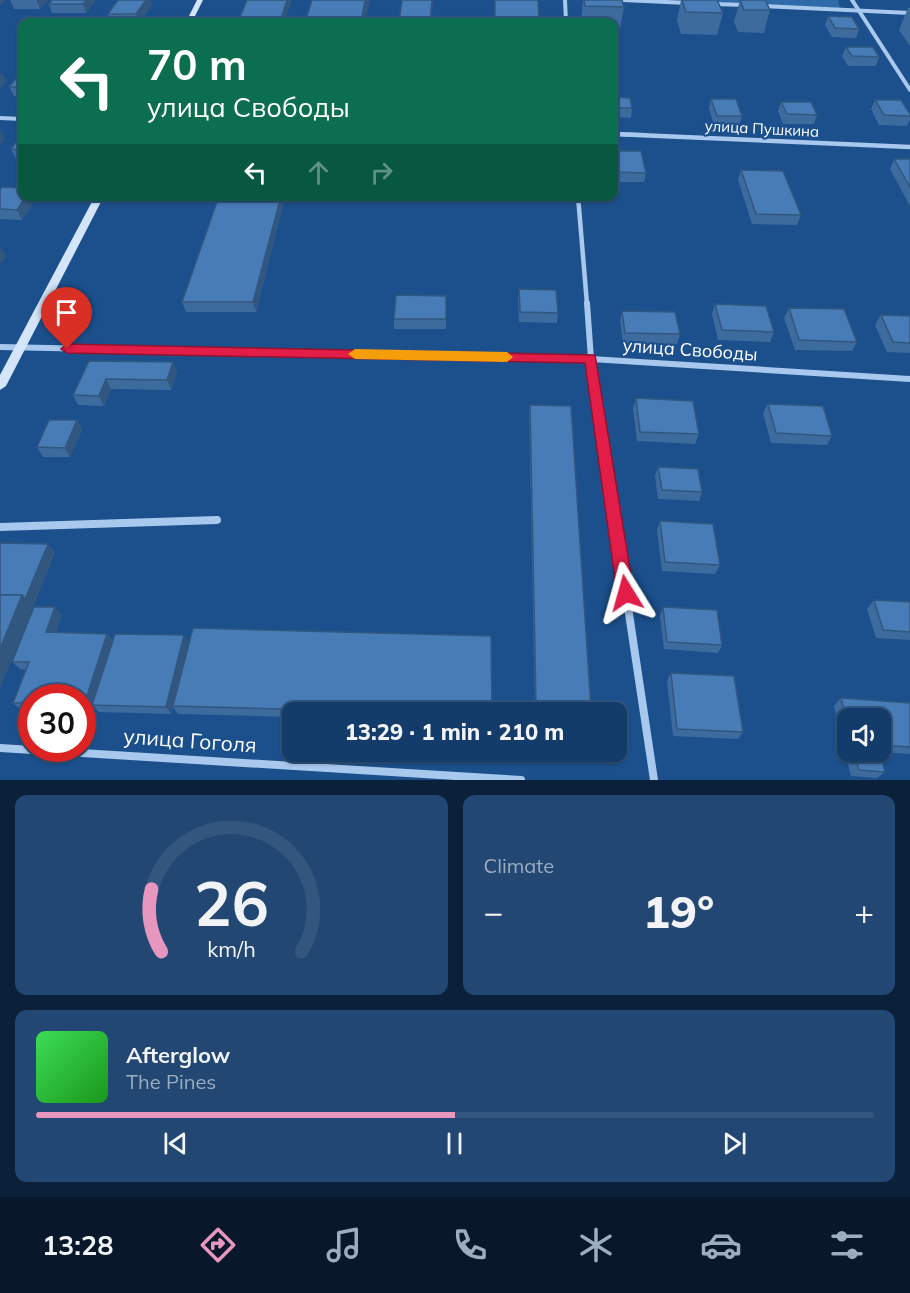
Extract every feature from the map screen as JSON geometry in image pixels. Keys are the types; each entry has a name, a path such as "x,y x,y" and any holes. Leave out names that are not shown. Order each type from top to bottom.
{"street":[{"path":"191,18 200,0"},
{"path":"565,0 566,18"},
{"path":"623,0 694,3"},
{"path":"852,0 910,90"},
{"path":"706,4 910,13"},
{"path":"0,118 18,119"},
{"name":"улица Пушкина","path":"618,134 910,147"},
{"path":"0,386 97,201"},
{"path":"578,201 591,359 654,780"},
{"name":"улица Свободы","path":"0,346 591,359 910,380"},
{"path":"0,527 217,520"},
{"name":"улица Гоголя","path":"0,748 521,780"}],"shaded area":[{"path":"646,0 838,0 840,8"}],"building":[{"path":"52,0 86,0 83,4 49,4"},
{"path":"118,0 146,0 136,14 108,14"},
{"path":"247,0 287,0 281,18 240,18"},
{"path":"312,0 365,0 362,18 306,18"},
{"path":"402,0 432,0 430,18 400,18"},
{"path":"495,0 538,0 539,18 495,18"},
{"path":"584,0 622,0 624,7 585,6"},
{"path":"682,0 717,0 723,13 686,12"},
{"path":"740,0 765,0 770,10 744,10"},
{"path":"828,16 852,17 859,29 835,28"},
{"path":"846,47 873,47 879,57 852,56"},
{"path":"18,76 18,87 9,87"},
{"path":"618,97 630,98 632,108 618,108"},
{"path":"711,99 736,99 742,116 717,116"},
{"path":"875,100 901,100 910,116 884,115"},
{"path":"781,102 811,102 817,115 787,114"},
{"path":"18,139 18,150 11,149"},
{"path":"618,151 641,151 646,173 618,172"},
{"path":"894,159 910,159 910,187"},
{"path":"741,170 783,171 801,215 756,214"},
{"path":"2,187 18,188 18,201 23,201 17,210 0,209"},
{"path":"217,201 280,201 253,302 182,302"},
{"path":"519,289 556,290 558,313 520,312"},
{"path":"396,295 446,296 446,319 394,319"},
{"path":"715,304 766,306 774,332 722,330"},
{"path":"789,308 844,309 857,342 799,340"},
{"path":"622,311 675,312 680,334 625,333"},
{"path":"881,315 910,316 910,343 893,342"},
{"path":"89,361 173,362 167,380 106,379 99,396 73,395"},
{"path":"636,398 693,401 699,434 640,432"},
{"path":"768,404 823,406 832,436 776,433"},
{"path":"530,405 571,406 591,702 536,702"},
{"path":"49,420 77,420 65,448 37,447"},
{"path":"658,467 698,469 702,492 662,490"},
{"path":"660,521 713,524 720,565 665,562"},
{"path":"0,543 48,544 25,599 22,595 0,595"},
{"path":"0,595 22,595 0,649"},
{"path":"874,600 910,602 910,632 883,630"},
{"path":"34,607 55,607 46,632 107,634 91,684 20,684 29,662 12,662"},
{"path":"663,607 717,610 722,645 667,642"},
{"path":"193,628 491,636 492,702 282,702 282,709 173,706"},
{"path":"115,634 184,635 166,707 96,705 96,693"},
{"path":"671,673 734,676 743,732 677,729"},
{"path":"18,690 18,703 13,703"},
{"path":"841,698 910,703 910,747 891,746 891,708 844,708"},
{"path":"857,762 882,762 885,772 859,770"}],"slow traffic":[{"path":"355,354 507,357"}],"route":[{"path":"67,349 591,359 626,593"}]}
